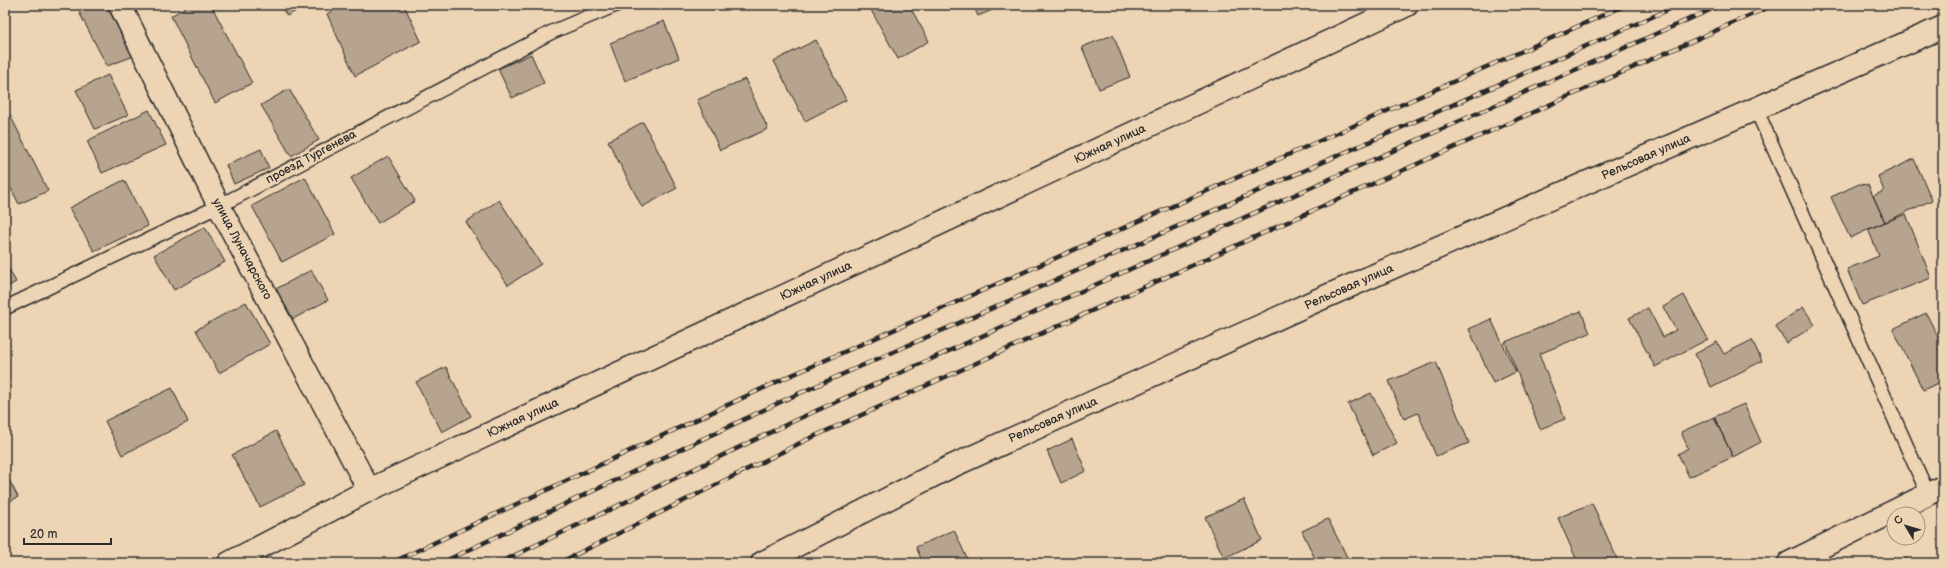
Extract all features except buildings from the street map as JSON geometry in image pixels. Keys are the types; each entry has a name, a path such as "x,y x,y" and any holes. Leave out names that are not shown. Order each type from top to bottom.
{"street":[{"name":"улица Луначарского","path":"120,5 219,206 369,490"},
{"name":"Южная улица","path":"229,563 369,490 1407,5"},
{"name":"Рельсовая улица","path":"762,563 956,464 1304,307 1943,27"},
{"path":"1789,563 1936,491"}],"lane":[{"name":"проезд Тургенева","path":"5,308 219,206 552,32 616,5"},
{"path":"1756,109 1936,491"}],"railway":[{"path":"391,563 783,379 1626,5"},
{"path":"441,563 791,397 1679,5"},
{"path":"499,563 798,419 1323,182 1721,5"},
{"path":"559,563 804,441 1332,202 1773,5"}]}
